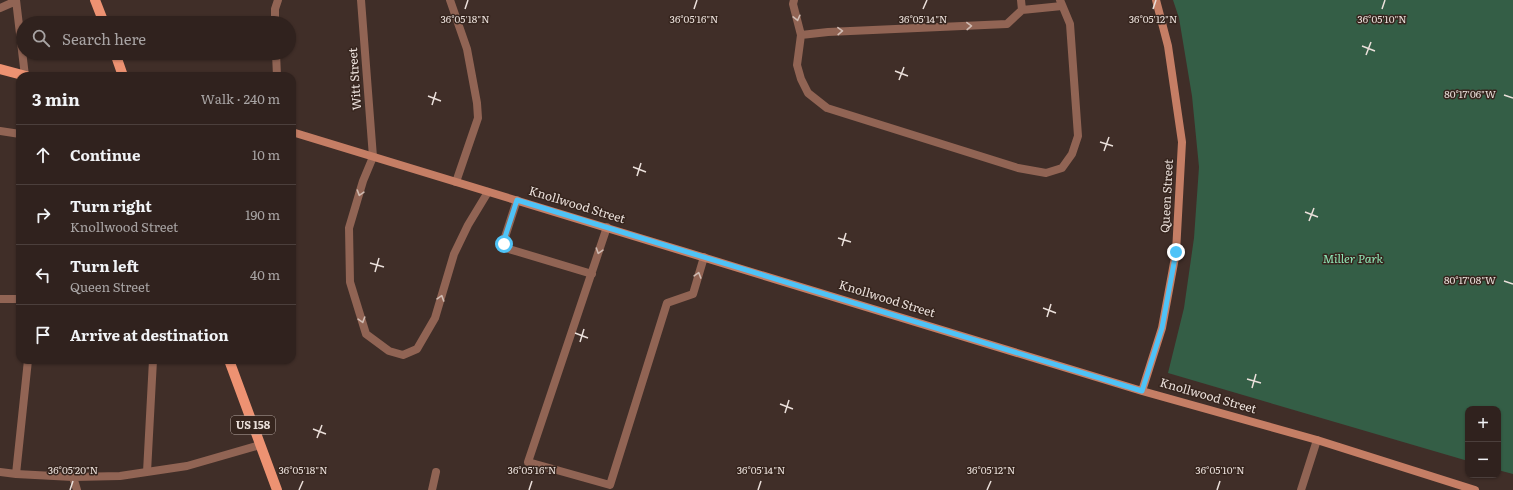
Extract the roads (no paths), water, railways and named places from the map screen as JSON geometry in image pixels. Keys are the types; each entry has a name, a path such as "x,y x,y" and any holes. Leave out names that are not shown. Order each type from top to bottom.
{"main road":[{"path":"95,0 101,16"},
{"name":"Queen Street","path":"1142,391 1162,328 1176,252 1182,142 1168,46 1156,0"},
{"path":"117,60 122,72"},
{"path":"0,69 16,73"},
{"name":"Knollwood Street","path":"296,133 1142,391 1317,440 1475,490"},
{"name":"US 158","path":"230,364 277,490"}],"street":[{"path":"0,8 16,0 18,16"},
{"path":"275,16 275,9 278,0"},
{"name":"Witt Street","path":"362,0 373,157"},
{"path":"450,0 467,49 477,103 478,118 456,182"},
{"path":"794,0 793,4 801,35 797,65 801,79 808,93 827,108 1018,168 1046,173 1062,168 1072,154 1078,136 1070,24 1061,3 1022,10 1007,24 828,32 801,35"},
{"path":"1021,0 1022,10"},
{"path":"24,60 25,72"},
{"path":"276,60 277,72"},
{"path":"0,131 16,133"},
{"path":"373,157 363,181 349,228 350,282 366,334 389,351 403,355 417,349 435,318 454,254 468,225 488,192"},
{"path":"517,200 505,237 504,244 509,249 592,274"},
{"path":"607,227 528,462 610,485 667,303 693,294 704,257"},
{"path":"0,299 16,298"},
{"path":"16,474 28,364"},
{"path":"147,472 152,364"},
{"path":"1301,490 1317,440"},
{"path":"0,472 73,477 120,476 187,466 260,444"},
{"path":"432,490 436,472"},
{"path":"73,477 77,490"}],"park label":[{"name":"Miller Park","path":"1353,259"}]}
